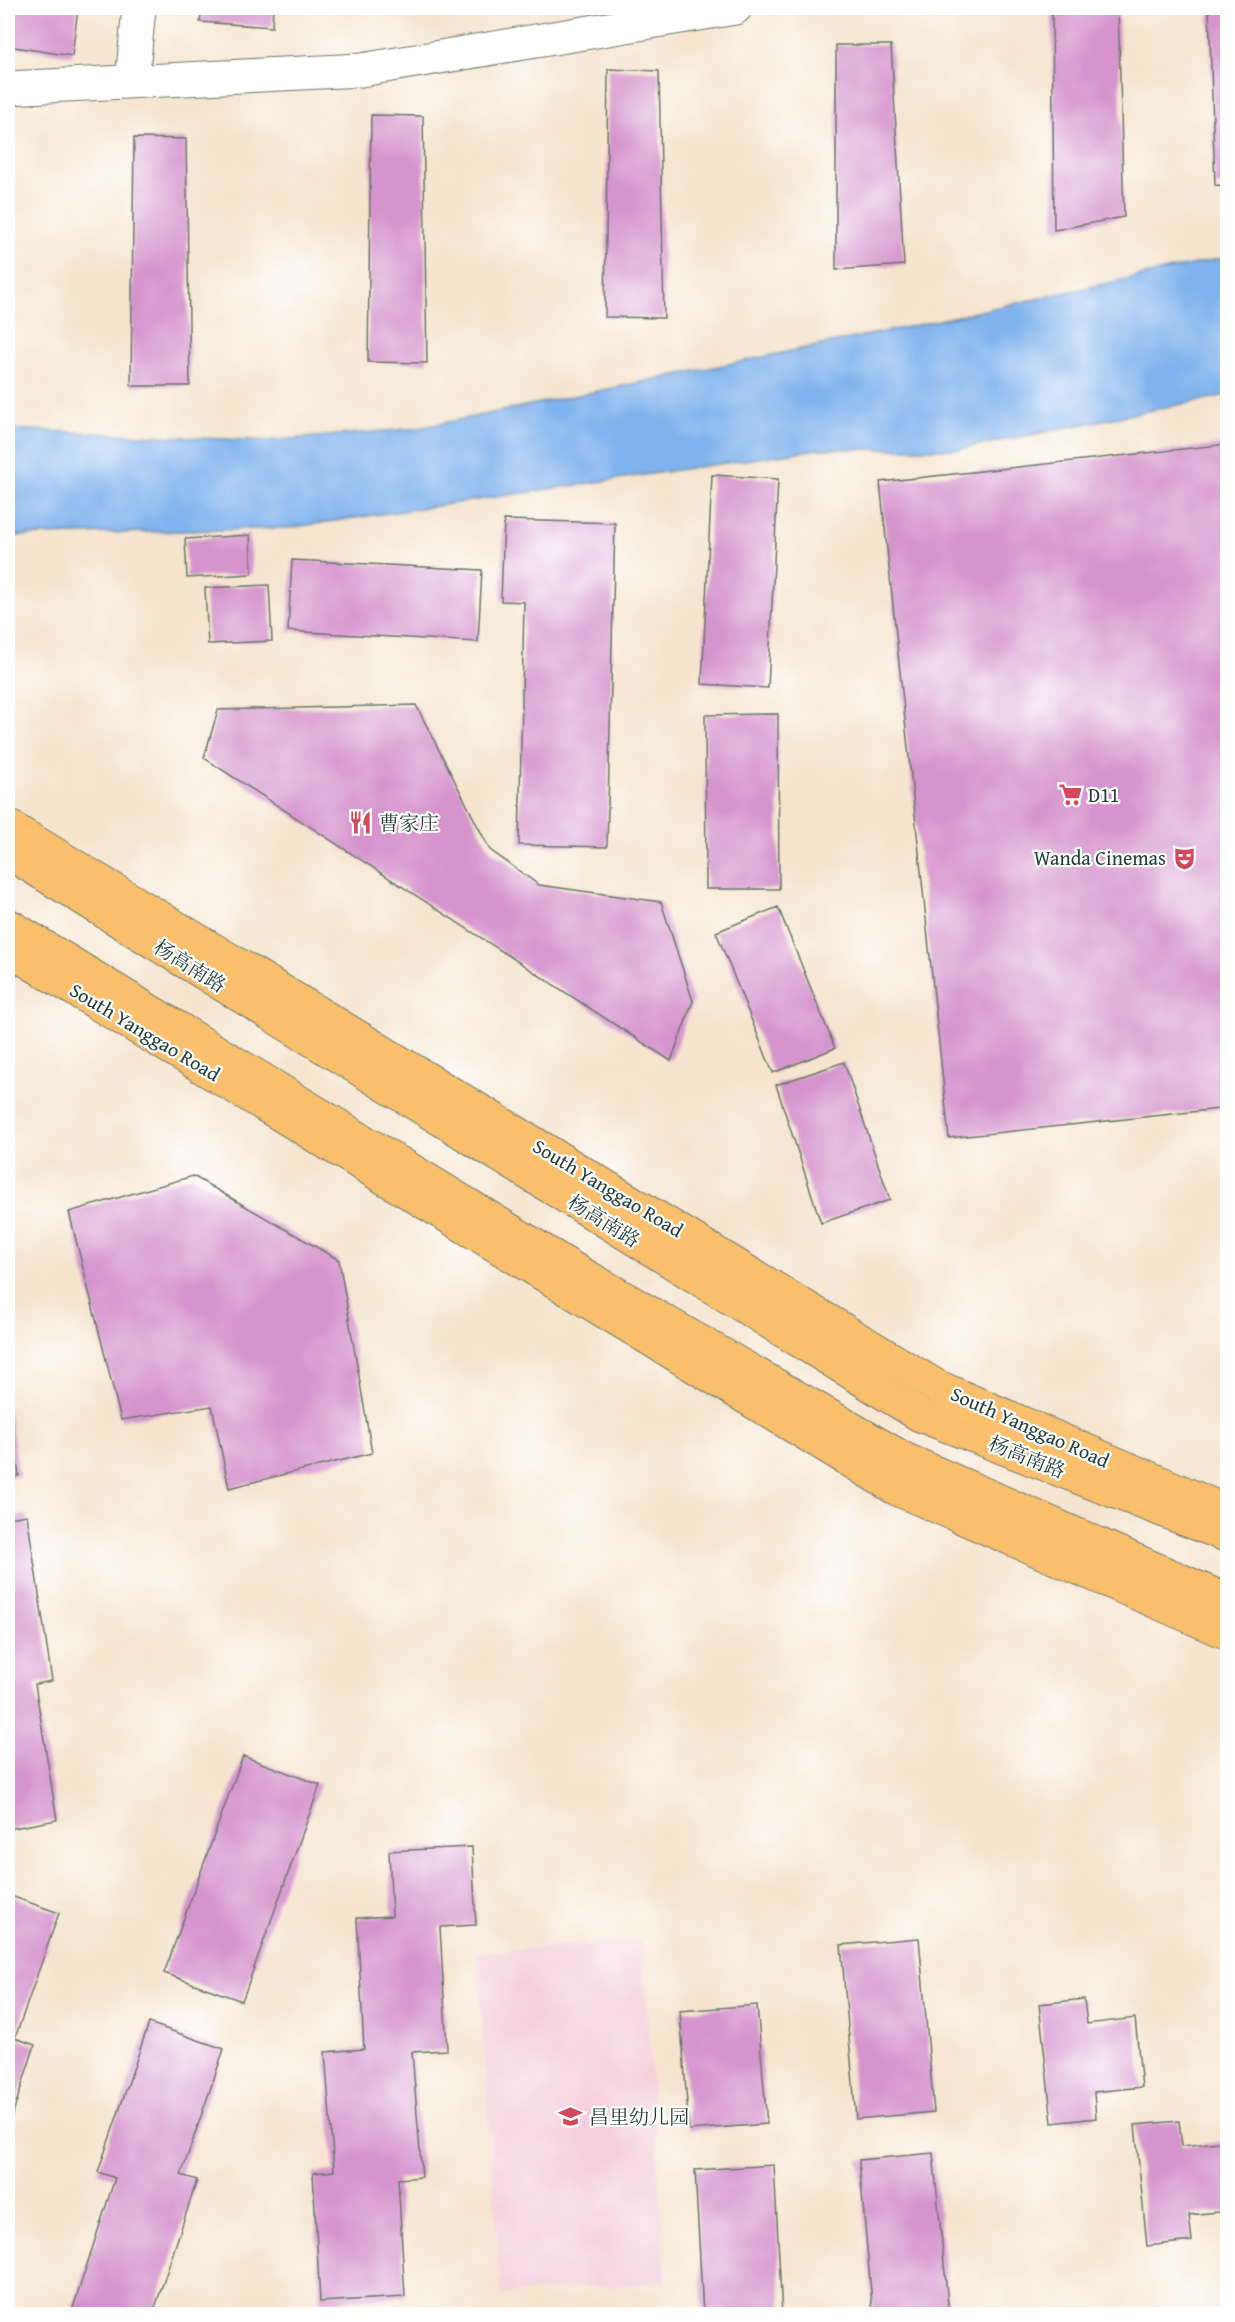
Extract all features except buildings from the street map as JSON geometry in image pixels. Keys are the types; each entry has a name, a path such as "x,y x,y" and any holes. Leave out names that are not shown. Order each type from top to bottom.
{"main road":[{"name":"South Yanggao Road","path":"8,826 936,1386 1227,1512"},
{"name":"杨高南路","path":"8,852 601,1220 921,1415 1227,1536"},
{"path":"8,925 575,1270 904,1459 1227,1601"},
{"name":"South Yanggao Road","path":"8,949 897,1489 1227,1633"}],"lane":[{"path":"132,81 139,8"},
{"path":"8,88 361,70 735,8"}],"shaded area":[{"name":"昌里幼儿园","path":"642,1940 666,2282 501,2294 477,1953"}],"water":[{"path":"1227,257 1227,395 960,449 819,449 288,528 8,536 8,429 268,441 419,428 898,329"}],"place":[{"name":"D11","path":"1070,795"},
{"name":"曹家庄","path":"361,823"},
{"name":"Wanda Cinemas","path":"1184,858"},
{"name":"昌里幼儿园","path":"571,2117"}]}
